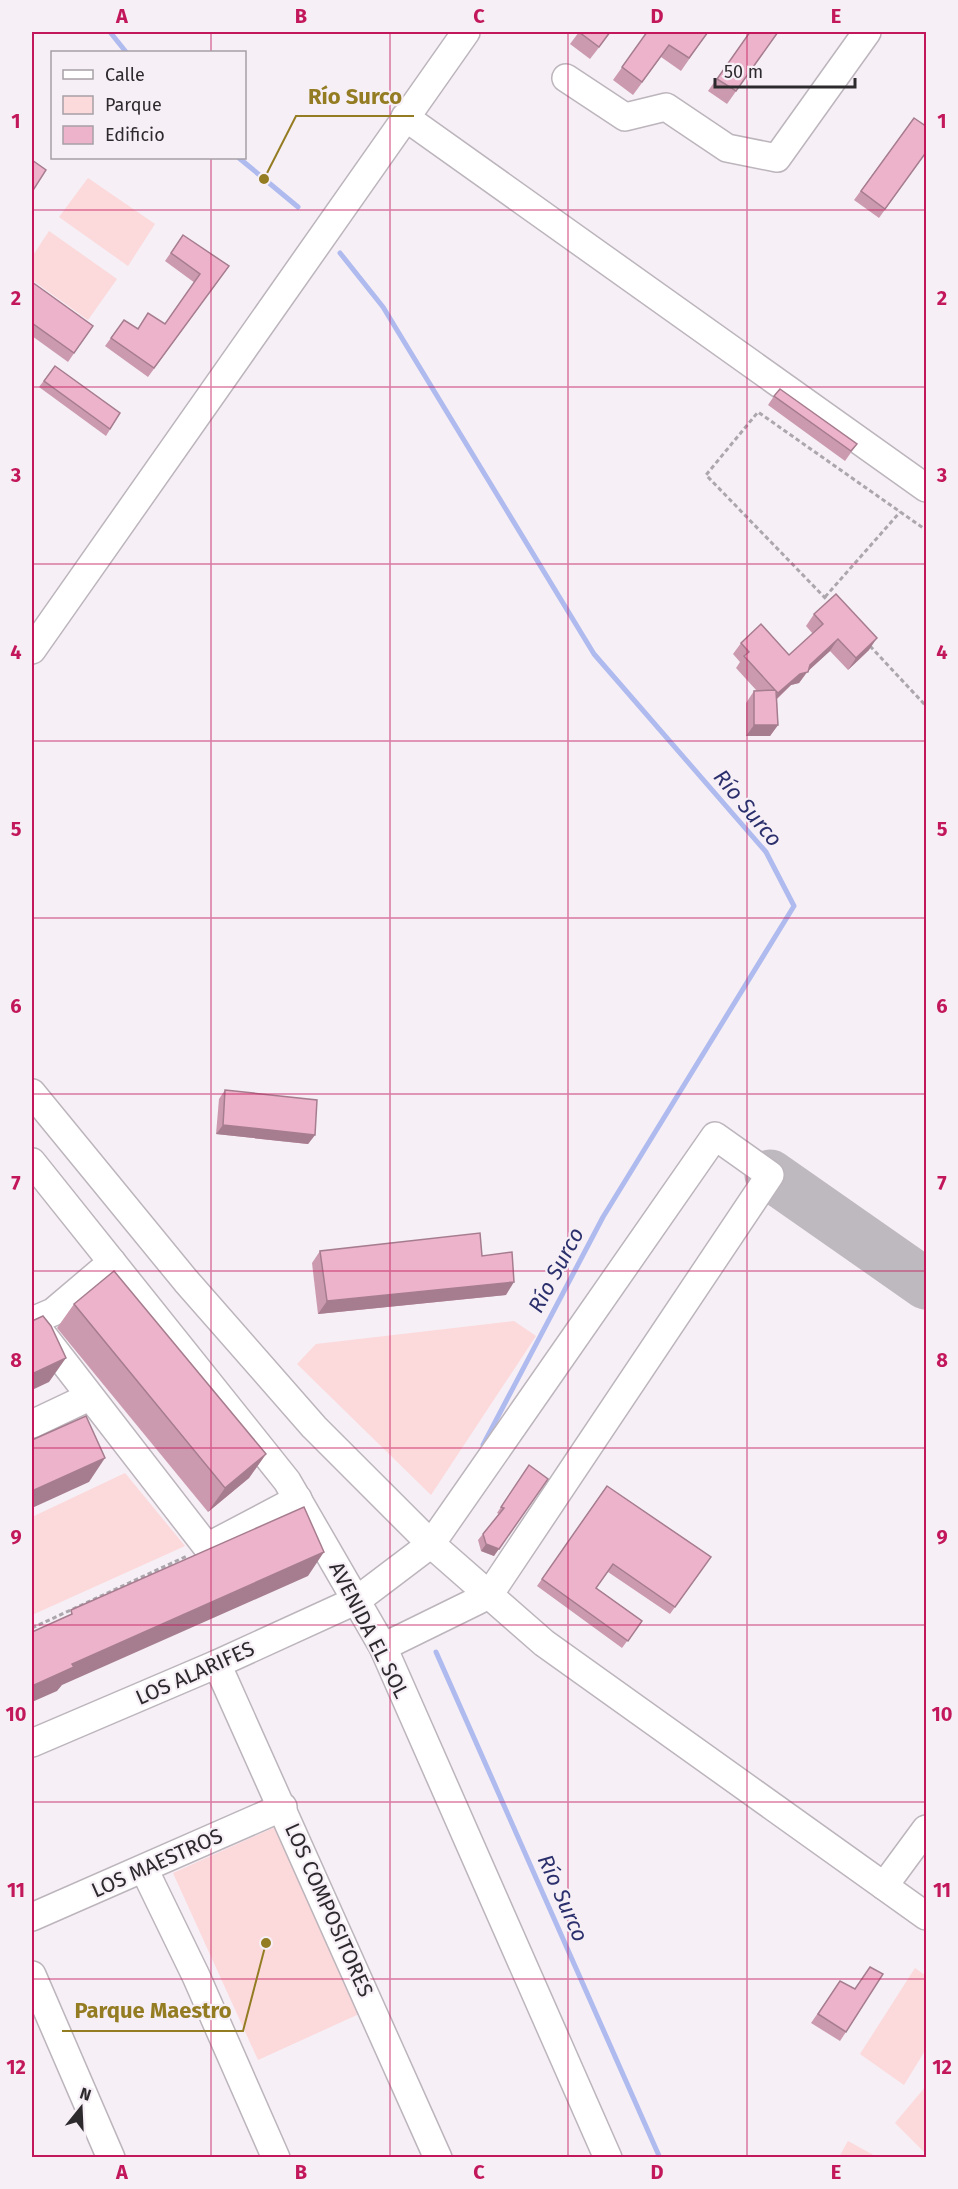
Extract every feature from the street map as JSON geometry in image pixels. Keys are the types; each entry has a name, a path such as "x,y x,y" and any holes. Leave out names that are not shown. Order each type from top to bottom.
{"street":[{"path":"32,650 466,32"},
{"path":"567,78 625,117 666,107 727,148 777,158 867,32"},
{"path":"405,117 927,488"},
{"path":"32,1093 186,1281 314,1427 431,1544 544,1643 927,1916"},
{"name":"LOS ALARIFES","path":"32,1743 217,1664 357,1600 431,1544 714,1137 770,1175 489,1595"},
{"name":"AVENIDA EL SOL","path":"35,1175 112,1262 265,1451 298,1499 357,1600 383,1647 608,2157"},
{"path":"112,1262 53,1312 32,1322 89,1397 207,1547 298,1499"},
{"path":"32,1424 89,1397"},
{"path":"383,1647 489,1595"},
{"name":"LOS COMPOSITORES","path":"217,1664 438,2157"},
{"name":"LOS MAESTROS","path":"32,1917 283,1807"},
{"path":"884,1886 927,1829"},
{"path":"144,1869 201,1986 276,2157"},
{"path":"32,1975 111,2157"}],"path":[{"path":"839,612 706,475 758,412 927,530"},
{"path":"825,597 900,512"},
{"path":"866,641 927,706"},
{"path":"32,1628 207,1547"}],"green space":[{"path":"88,178 155,224 128,266 59,217"},
{"path":"49,231 117,279 88,320 32,280 32,257"},
{"path":"514,1321 536,1336 431,1495 297,1364 316,1344"},
{"path":"125,1473 185,1546 32,1615 32,1517"},
{"path":"275,1827 359,2014 258,2060 173,1873"},
{"path":"915,1968 926,1976 926,2049 904,2085 860,2054"},
{"path":"926,2086 926,2154 895,2123"},
{"path":"848,2141 877,2157 839,2157"}],"building":[{"path":"579,32 610,32 599,47"},
{"path":"647,32 708,32 689,58 669,45 642,82 622,67"},
{"path":"750,32 778,32 736,91 717,79"},
{"path":"914,118 927,127 927,151 885,209 861,191"},
{"path":"32,160 46,170 32,192"},
{"path":"183,235 229,266 154,368 111,338 124,320 138,329 148,313 165,324 200,274 171,253"},
{"path":"32,282 93,326 74,353 32,323"},
{"path":"55,366 120,413 110,429 44,381"},
{"path":"780,389 857,444 851,451 774,396"},
{"path":"836,594 877,638 856,658 838,639 810,665 808,672 800,674 778,693 776,691 778,725 754,725 754,691 775,690 744,656 749,652 741,643 761,624 789,655 823,624 814,614"},
{"path":"225,1090 317,1100 315,1135 223,1125"},
{"path":"480,1233 482,1256 512,1252 514,1282 327,1301 320,1251"},
{"path":"114,1271 266,1454 225,1488 74,1304"},
{"path":"43,1316 51,1326 66,1358 32,1374 32,1321"},
{"path":"86,1416 105,1458 32,1491 32,1440"},
{"path":"529,1465 548,1479 499,1549 486,1544 483,1534 504,1508 501,1507"},
{"path":"607,1486 711,1557 675,1607 613,1564 596,1588 642,1621 628,1641 542,1579"},
{"path":"304,1507 324,1552 72,1664 74,1667 32,1686 32,1632 72,1614 71,1610"},
{"path":"870,1967 883,1974 846,2032 818,2014 840,1981 855,1989"}],"waterway":[{"name":"Río Surco","path":"110,32 125,51"},
{"name":"Río Surco","path":"240,159 298,207"},
{"name":"Río Surco","path":"340,253 383,307 594,654 766,852 794,906 603,1217 483,1445"},
{"name":"Río Surco","path":"436,1652 660,2158"}],"taxiway":[{"path":"770,1175 926,1284"}],"place":[{"name":"Río Surco","path":"264,179"},
{"name":"Parque Maestro","path":"266,1943"}]}
